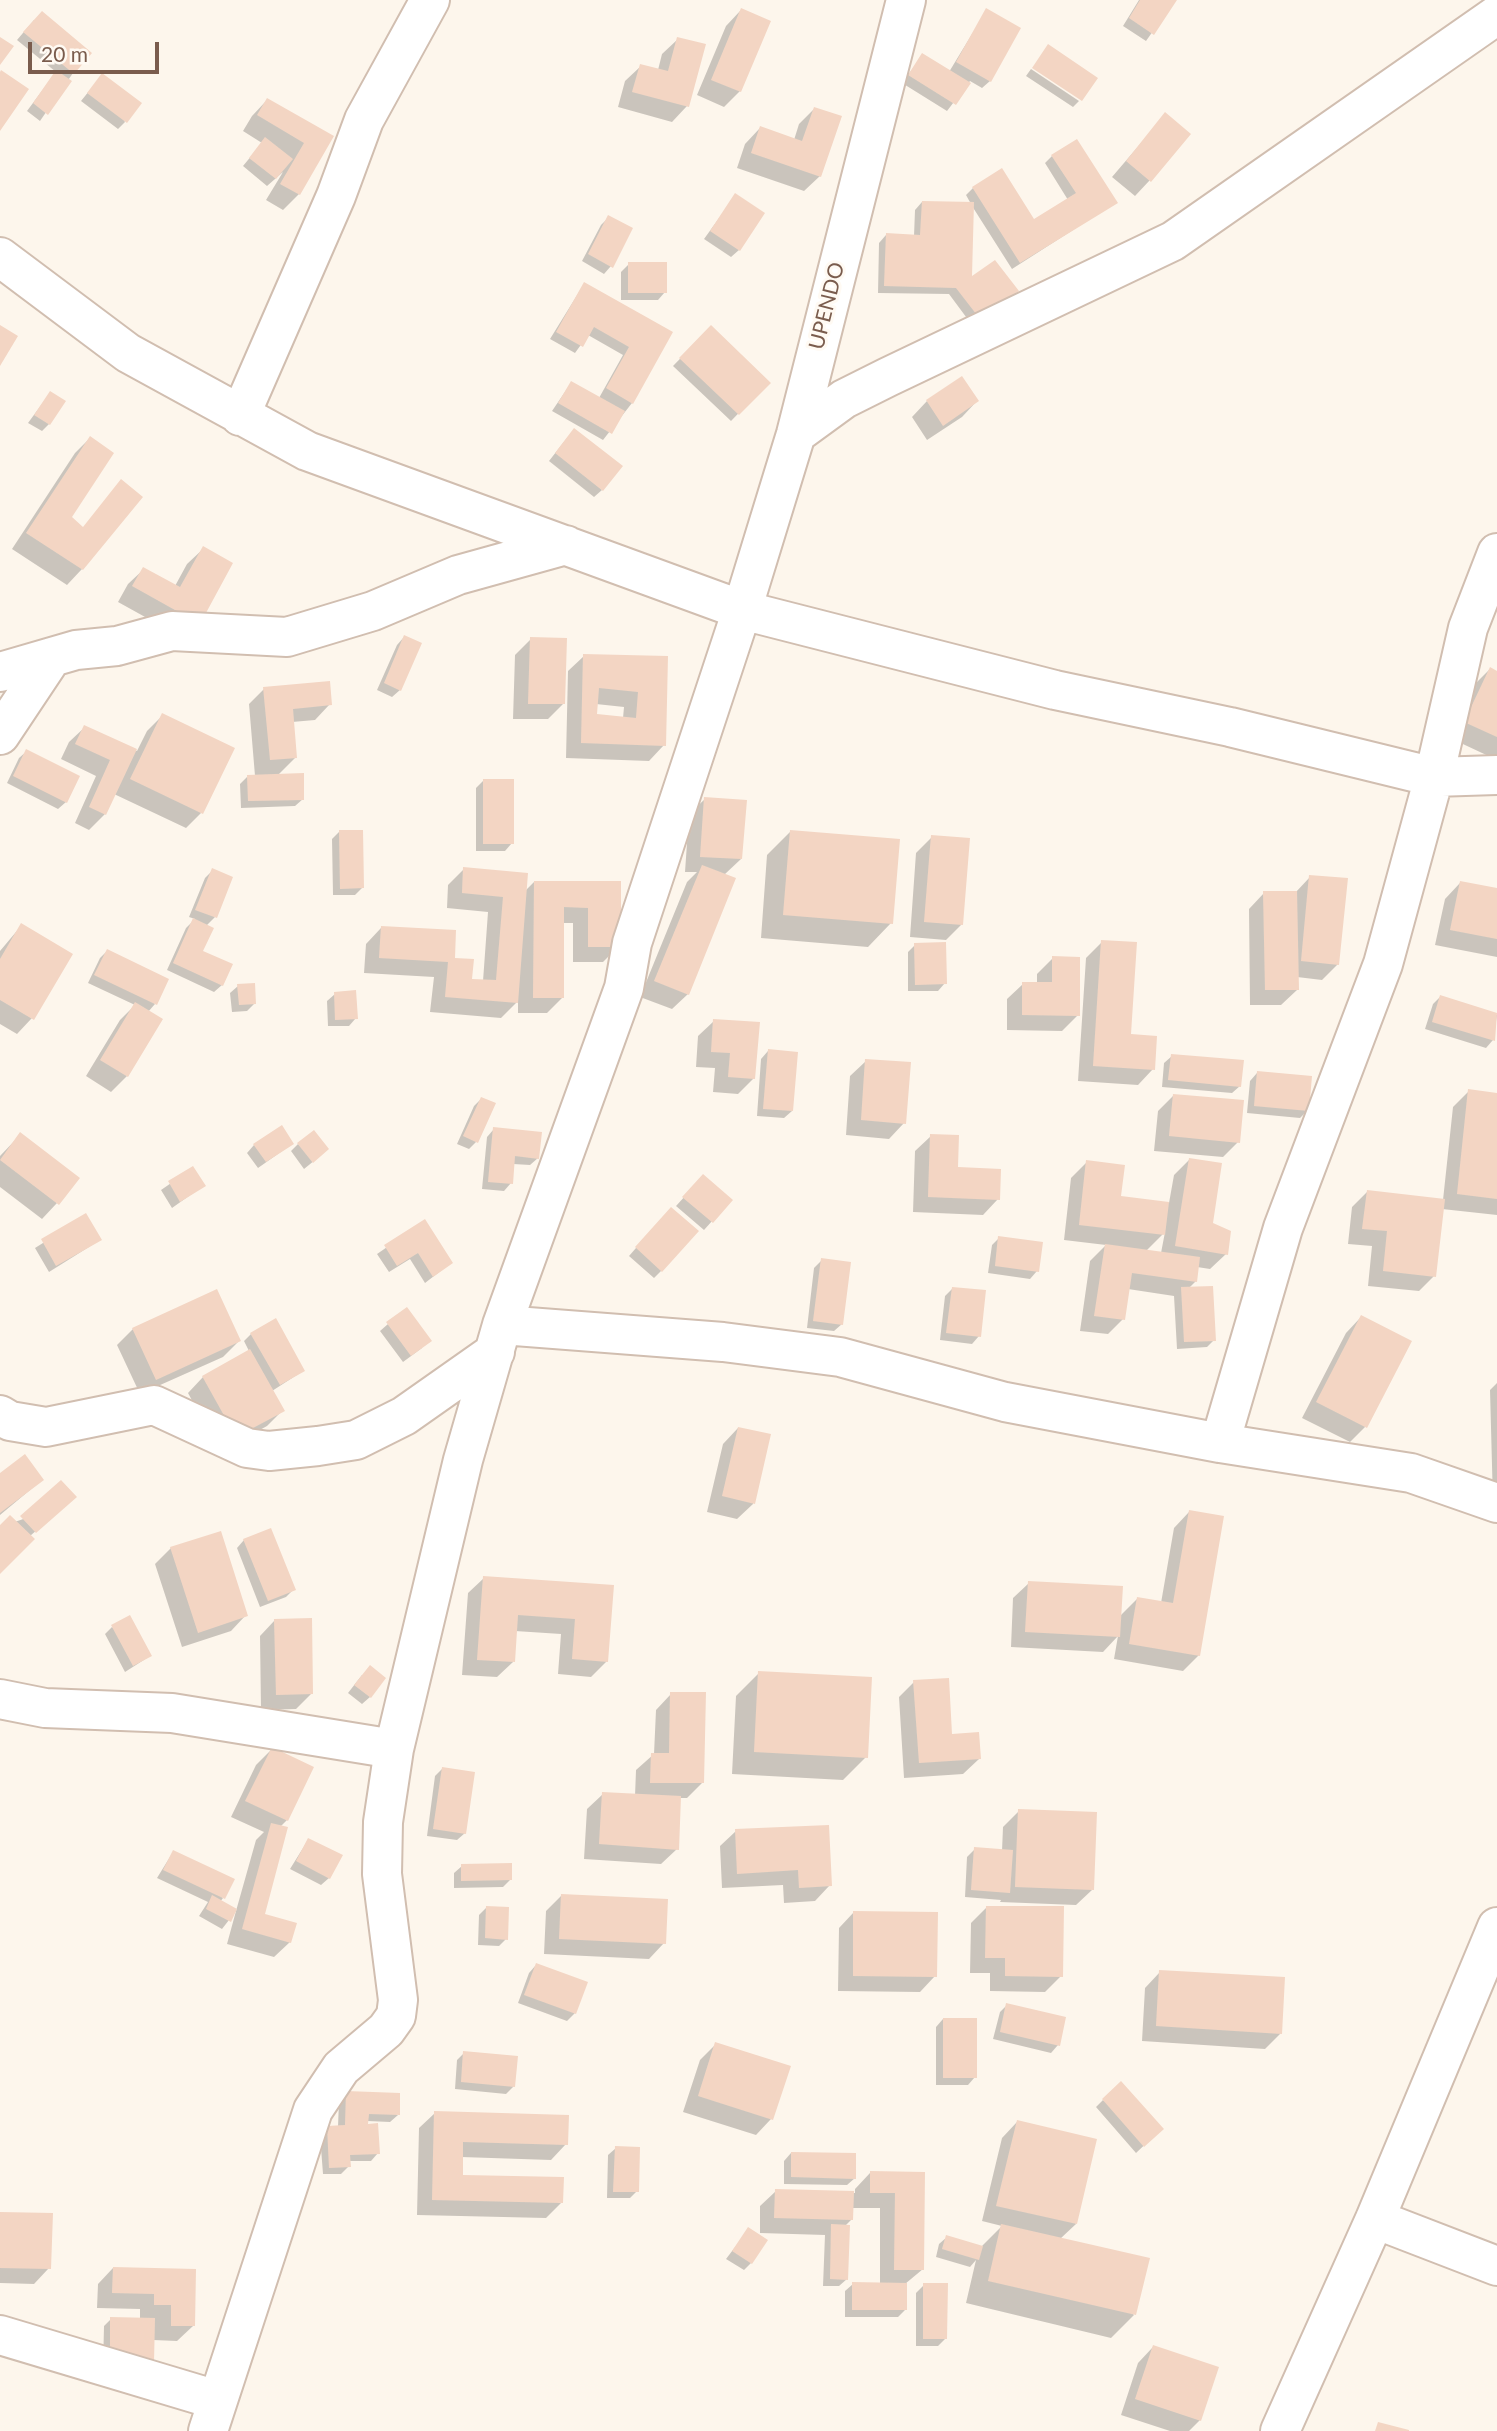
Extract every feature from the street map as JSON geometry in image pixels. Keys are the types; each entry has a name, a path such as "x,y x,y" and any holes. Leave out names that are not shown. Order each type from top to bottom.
{"street":[{"path":"240,416 336,196 365,120 430,0"},
{"name":"UPENDO","path":"212,2415 313,2110 341,2068 386,2030 396,2016 398,2000 381,1851 394,1749 463,1460 498,1338 575,1117 620,999 632,943 742,610 796,434 906,0"},
{"path":"796,434 844,399 1173,241 1497,16"},
{"path":"0,257 128,353 307,451 742,610 1055,690 1230,727 1434,777 1497,775"},
{"path":"0,672 76,650 117,646 187,629 248,637 287,637 373,611 458,575 566,545"},
{"path":"1220,1443 1283,1228 1383,964 1434,777 1468,628 1497,553"},
{"path":"0,735 52,657"},
{"path":"0,1415 10,1421 46,1427 154,1405 247,1448 269,1451 356,1440 404,1416 498,1338 723,1342 827,1355 1005,1402 1220,1443 1411,1473 1497,1503"},
{"path":"0,1699 45,1708 172,1713 394,1749"},
{"path":"1280,2431 1375,2219 1497,1927"},
{"path":"1375,2219 1497,2266"},
{"path":"0,2335 212,2415"}],"building":[{"path":"1140,0 1177,0 1154,35 1129,18"},
{"path":"741,8 771,21 741,92 711,80"},
{"path":"986,8 1021,28 991,82 956,62"},
{"path":"42,11 92,53 74,74 23,32"},
{"path":"0,37 14,46 0,65"},
{"path":"677,37 706,44 689,107 632,92 640,64 668,71"},
{"path":"1048,44 1098,78 1082,101 1032,68"},
{"path":"922,53 971,83 956,105 908,75"},
{"path":"1,70 29,89 0,131 0,72"},
{"path":"56,70 72,81 48,115 33,103"},
{"path":"102,73 142,103 127,123 87,93"},
{"path":"267,98 334,136 300,195 280,184 304,143 257,115"},
{"path":"814,107 842,116 821,177 751,153 760,126 802,141"},
{"path":"1165,112 1191,134 1151,182 1126,161"},
{"path":"265,137 293,159 276,179 249,158"},
{"path":"1077,139 1118,203 1020,263 972,187 1002,168 1034,219 1076,193 1051,155"},
{"path":"735,193 765,213 740,251 710,231"},
{"path":"922,201 974,202 972,276 995,260 1019,291 980,319 956,288 884,286 886,233 920,235"},
{"path":"608,215 633,228 613,268 588,254"},
{"path":"628,262 667,262 667,293 628,293"},
{"path":"584,282 673,332 633,404 606,388 629,347 594,327 583,347 556,332"},
{"path":"0,325 18,336 0,366"},
{"path":"711,325 771,383 739,415 679,358"},
{"path":"962,376 979,401 943,426 926,400"},
{"path":"571,381 625,411 612,434 558,403"},
{"path":"50,391 66,401 50,425 34,415"},
{"path":"574,428 623,466 603,491 555,453"},
{"path":"90,436 114,453 72,517 83,527 121,479 143,497 83,570 26,533"},
{"path":"203,546 233,563 200,624 132,586 143,567 180,587"},
{"path":"404,635 422,643 401,691 384,683"},
{"path":"530,637 567,638 565,704 528,704"},
{"path":"583,654 668,656 666,746 581,743","holes":["599,688 638,692 636,718 597,714"]},
{"path":"1490,667 1497,671 1497,737 1464,722"},
{"path":"330,681 332,705 293,709 297,758 270,760 263,687"},
{"path":"162,713 235,748 203,814 130,779"},
{"path":"84,725 137,749 106,815 89,807 110,760 75,744"},
{"path":"26,749 80,776 67,803 13,776"},
{"path":"304,773 304,800 248,801 247,775"},
{"path":"483,779 514,779 514,844 483,844"},
{"path":"704,797 747,800 742,859 700,857"},
{"path":"339,830 363,830 364,888 340,889"},
{"path":"790,830 900,839 893,924 783,915"},
{"path":"931,835 970,838 963,925 924,922"},
{"path":"702,865 736,878 689,995 654,981"},
{"path":"463,867 528,873 518,1003 445,997 448,962 379,958 381,926 456,930 455,958 474,959 472,979 496,980 503,897 462,893"},
{"path":"212,868 233,877 217,918 195,910"},
{"path":"1309,875 1348,878 1339,965 1301,961"},
{"path":"534,881 621,881 621,947 588,947 588,908 564,907 564,998 533,998"},
{"path":"1460,881 1497,888 1497,939 1450,930"},
{"path":"1263,891 1297,891 1299,990 1265,990"},
{"path":"193,918 214,928 203,951 233,964 223,986 173,963"},
{"path":"21,923 73,954 34,1020 0,1000 0,959"},
{"path":"1101,940 1137,942 1131,1034 1157,1036 1155,1070 1093,1066"},
{"path":"946,942 947,984 915,985 914,943"},
{"path":"107,949 169,979 157,1005 94,975"},
{"path":"1052,956 1080,957 1080,1016 1022,1015 1022,982 1052,982"},
{"path":"255,983 256,1004 239,1005 237,984"},
{"path":"356,990 358,1019 335,1020 334,992"},
{"path":"1440,995 1497,1013 1495,1041 1432,1022"},
{"path":"135,1002 163,1019 128,1077 100,1060"},
{"path":"713,1019 760,1022 755,1079 728,1077 730,1053 711,1052"},
{"path":"768,1049 798,1052 793,1111 763,1109"},
{"path":"1171,1054 1244,1060 1241,1087 1168,1080"},
{"path":"865,1059 911,1062 906,1124 861,1120"},
{"path":"1257,1071 1312,1076 1309,1111 1254,1106"},
{"path":"1468,1089 1497,1093 1497,1199 1457,1194"},
{"path":"1173,1094 1244,1100 1240,1143 1169,1136"},
{"path":"481,1097 496,1103 478,1143 463,1136"},
{"path":"282,1125 294,1144 266,1162 253,1144"},
{"path":"493,1127 542,1132 539,1159 515,1156 513,1184 488,1182"},
{"path":"314,1130 329,1149 313,1163 297,1143"},
{"path":"20,1132 80,1178 59,1205 0,1160"},
{"path":"930,1134 959,1135 958,1167 1001,1169 1000,1200 928,1197"},
{"path":"1189,1158 1222,1163 1213,1223 1231,1231 1228,1255 1175,1246"},
{"path":"1086,1160 1125,1165 1121,1196 1169,1202 1165,1235 1079,1225"},
{"path":"193,1166 206,1186 180,1202 168,1181"},
{"path":"703,1174 733,1200 713,1223 682,1197"},
{"path":"1367,1190 1445,1199 1436,1277 1383,1271 1387,1231 1362,1229"},
{"path":"671,1207 699,1231 662,1272 635,1247"},
{"path":"86,1213 102,1240 56,1266 41,1239"},
{"path":"425,1219 453,1263 433,1277 418,1253 397,1266 384,1245"},
{"path":"998,1236 1043,1242 1039,1272 995,1266"},
{"path":"1105,1244 1200,1257 1197,1282 1132,1273 1125,1320 1094,1316"},
{"path":"821,1258 851,1262 843,1325 813,1321"},
{"path":"1213,1286 1216,1341 1184,1342 1181,1287"},
{"path":"952,1287 986,1290 981,1337 946,1333"},
{"path":"217,1289 241,1341 156,1380 132,1328"},
{"path":"407,1307 432,1341 411,1356 386,1322"},
{"path":"1361,1315 1412,1341 1367,1428 1316,1402"},
{"path":"276,1318 305,1371 280,1385 250,1333"},
{"path":"250,1349 285,1411 236,1437 202,1376"},
{"path":"738,1427 771,1434 755,1504 722,1496"},
{"path":"25,1454 44,1480 0,1513 0,1473"},
{"path":"61,1480 77,1497 36,1533 20,1516"},
{"path":"1189,1510 1224,1516 1200,1656 1129,1644 1137,1597 1173,1603"},
{"path":"10,1515 35,1539 0,1574 0,1525"},
{"path":"271,1528 296,1590 268,1601 243,1539"},
{"path":"221,1531 248,1616 198,1633 170,1547"},
{"path":"483,1576 614,1585 608,1662 572,1659 575,1619 518,1615 515,1662 477,1660"},
{"path":"1028,1581 1123,1586 1120,1637 1025,1632"},
{"path":"130,1615 152,1656 133,1666 111,1625"},
{"path":"312,1618 313,1694 276,1695 274,1619"},
{"path":"370,1665 386,1678 371,1698 354,1685"},
{"path":"758,1671 872,1677 868,1758 754,1752"},
{"path":"949,1678 952,1734 979,1732 981,1759 919,1763 913,1680"},
{"path":"670,1692 706,1692 704,1783 650,1783 651,1753 669,1753"},
{"path":"272,1747 314,1767 288,1821 245,1801"},
{"path":"442,1767 475,1772 466,1834 433,1829"},
{"path":"602,1792 681,1796 679,1850 599,1844"},
{"path":"1018,1809 1097,1812 1094,1890 1015,1887"},
{"path":"271,1823 288,1827 265,1914 297,1923 291,1943 242,1929"},
{"path":"829,1825 832,1886 799,1888 798,1870 737,1874 735,1829"},
{"path":"308,1838 343,1855 330,1879 296,1861"},
{"path":"974,1847 1013,1850 1010,1893 971,1890"},
{"path":"173,1850 235,1879 225,1899 163,1870"},
{"path":"512,1863 512,1880 461,1881 461,1864"},
{"path":"561,1894 668,1899 666,1944 559,1939"},
{"path":"212,1895 237,1909 231,1922 206,1909"},
{"path":"486,1906 509,1907 508,1940 485,1938"},
{"path":"986,1906 1064,1906 1063,1977 1005,1976 1005,1958 985,1958"},
{"path":"853,1911 938,1912 937,1977 853,1976"},
{"path":"536,1963 588,1982 576,2014 524,1995"},
{"path":"1159,1970 1285,1977 1282,2034 1156,2026"},
{"path":"1006,2003 1066,2017 1060,2046 1000,2032"},
{"path":"943,2018 977,2018 977,2078 943,2078"},
{"path":"715,2042 791,2066 773,2120 698,2096"},
{"path":"463,2051 518,2056 515,2087 461,2082"},
{"path":"1121,2081 1164,2129 1144,2147 1102,2099"},
{"path":"346,2091 400,2093 400,2115 369,2114 368,2124 378,2123 380,2154 350,2155 351,2167 329,2168 327,2126 345,2125"},
{"path":"434,2111 569,2115 568,2145 463,2142 463,2175 564,2177 563,2203 432,2200"},
{"path":"1017,2120 1097,2139 1077,2224 996,2206"},
{"path":"615,2146 640,2147 639,2192 613,2192"},
{"path":"791,2152 856,2153 856,2179 791,2177"},
{"path":"870,2171 925,2172 924,2270 894,2270 895,2193 870,2193"},
{"path":"775,2189 854,2191 853,2220 774,2218"},
{"path":"0,2212 53,2213 51,2269 0,2268"},
{"path":"831,2224 850,2225 848,2280 830,2279"},
{"path":"1001,2224 1150,2258 1136,2315 988,2281"},
{"path":"748,2227 768,2240 752,2264 732,2251"},
{"path":"946,2235 983,2246 979,2260 942,2249"},
{"path":"113,2267 196,2269 195,2326 171,2326 171,2305 154,2305 154,2294 112,2293"},
{"path":"852,2282 907,2283 907,2310 852,2310"},
{"path":"923,2283 948,2283 947,2339 923,2339"},
{"path":"110,2317 155,2318 154,2362 110,2361"},
{"path":"1153,2345 1219,2367 1201,2421 1135,2399"},
{"path":"1378,2422 1409,2430 1409,2431 1375,2431"}]}
